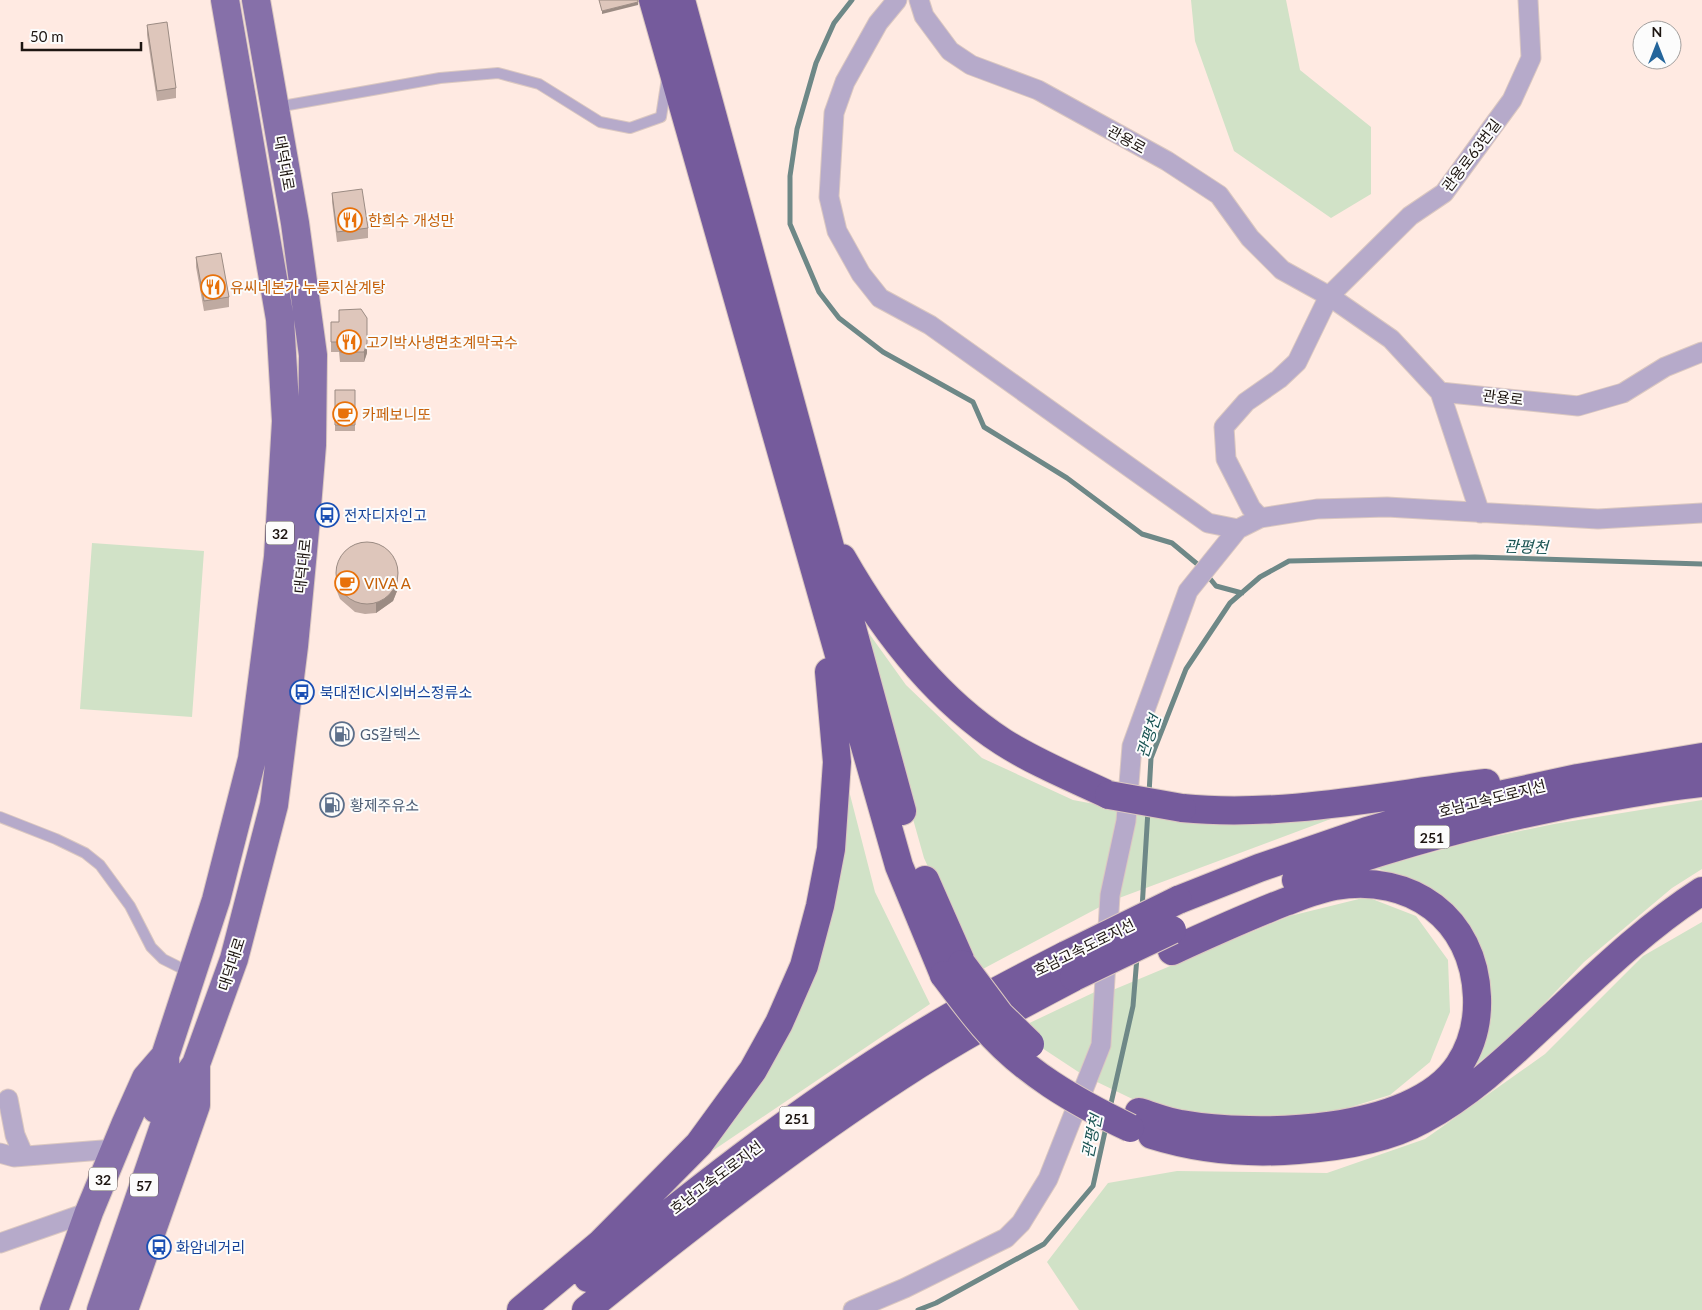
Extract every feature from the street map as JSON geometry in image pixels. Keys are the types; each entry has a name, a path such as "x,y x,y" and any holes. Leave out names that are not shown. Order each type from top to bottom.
{"highway":[{"path":"653,0 899,866 984,1027 1027,1067 1082,1105 1134,1120 1243,1130 1312,1129 1369,1117 1417,1100 1446,1080 1468,1050 1475,1030 1476,986 1468,952 1459,934 1432,905 1400,889 1379,885 1334,886 1073,976"},
{"path":"681,0 916,862 953,969"},
{"path":"818,504 836,547 871,607 893,637 945,695 1003,742 1032,759 1108,795 1182,808 1223,812 1286,810 1692,758"},
{"path":"521,1310 600,1244 699,1144 753,1070 779,1023 804,966 820,906 831,849 836,806 836,762 831,690 816,579"},
{"name":"호남고속도로지선","path":"586,1310 766,1169 900,1076 932,1070 1045,1010 1073,976 1178,900 1259,868 1367,830 1476,800 1578,778 1692,758"},
{"name":"호남고속도로지선","path":"1172,941 1262,892 1372,853 1486,822 1544,810 1702,783"},
{"path":"1134,1120 1173,1142 1240,1152 1277,1152 1343,1144 1373,1138 1413,1124 1457,1099 1517,1050 1598,973 1672,910 1702,891"},
{"name":"호남고속도로지선","path":"548,1310 664,1216 850,1080 932,1027 1073,976"}],"main road":[{"name":"대덕대로","path":"81,1310 166,1084 165,1056 216,900 252,759 278,557 286,421 280,319 225,0"},
{"name":"대덕대로","path":"101,1310 175,1094 196,1064 234,959 274,805 294,646 312,445 313,355 295,223 256,0"},
{"name":"대덕대로","path":"54,1310 89,1212 146,1078 165,1056"},
{"name":"대덕대로","path":"124,1310 196,1105 196,1064"}],"street":[{"path":"897,0 878,23 845,82 834,113 829,197 837,231 861,274 880,298 930,325 1208,523 1233,534"},
{"name":"관용로","path":"919,0 924,16 950,51 972,65 1038,90 1167,161 1219,195 1250,238 1282,270 1329,296 1391,339 1440,392 1578,406 1623,393 1665,366 1702,352"},
{"name":"관용로63번길","path":"1329,296 1410,216 1444,193 1512,100 1531,58 1528,0"},
{"path":"1260,518 1251,508 1226,459 1224,427 1246,402 1280,379 1297,362 1329,296"},
{"path":"1440,392 1480,513"},
{"path":"853,1310 905,1288 1006,1238 1022,1223 1048,1179 1101,1046 1110,895 1126,821 1132,746 1188,591 1233,534 1260,518 1317,509 1386,508 1598,518 1702,513"},
{"path":"8,1099 15,1135 24,1156"},
{"path":"0,1153 24,1156 115,1150"},
{"path":"0,1243 89,1212"}],"lane":[{"path":"275,107 440,78 498,73 538,84 600,122 630,128 661,117 670,60"},
{"path":"0,817 56,839 85,854 100,865 130,906 151,947 164,959 192,973"}],"green space":[{"path":"1191,0 1286,0 1300,70 1371,127 1371,194 1331,218 1234,151 1195,41"},
{"path":"92,543 204,551 192,717 80,709"},
{"path":"855,614 906,685 982,758 1073,800 1196,823 1336,817 1111,901 981,970 951,917 924,858"},
{"path":"847,783 875,892 930,1004 693,1164 754,1085"},
{"path":"1702,800 1702,869 1672,888 1584,962 1511,1038 1461,1076 1483,1014 1419,883 1376,868 1477,840 1554,824"},
{"path":"1367,897 1416,916 1448,960 1450,1012 1430,1062 1390,1095 1318,1117 1254,1123 1149,1107 1093,1080 1108,992 1290,916"},
{"path":"1702,922 1702,1310 1079,1310 1047,1262 1108,1183 1177,1171 1327,1173 1425,1139 1545,1054 1643,956"},
{"path":"1099,990 1096,1045 1080,1073 1039,1046 1019,1028"}],"building":[{"path":"599,0 638,0 638,2 602,11"},
{"path":"167,22 176,88 157,91 147,25"},
{"name":"한희수 개성만","path":"362,189 368,228 337,232 332,193"},
{"name":"유씨네본가 누룽지삼계탕","path":"221,253 229,297 204,301 196,257"},
{"name":"고기박사냉면초계막국수","path":"361,309 367,318 367,343 364,352 340,352 339,342 331,342 331,322 339,322 339,310"},
{"name":"카페보니또","path":"335,390 355,390 355,425 335,425"},
{"path":"367,542 384,547 389,551 393,556 398,573 393,590 389,595 384,599 367,604 350,599 345,595 341,590 336,573 341,556 345,551 350,547"}],"waterway":[{"path":"852,0 834,23 816,63 797,129 790,176 790,224 819,292 839,318 883,352 973,402 984,427 1067,478 1142,534 1172,543 1202,568"},
{"name":"관평천","path":"1149,794 1151,758 1186,669 1230,603 1260,577 1289,561 1475,557 1702,564"},
{"path":"1207,575 1216,586 1242,593"},
{"name":"관평천","path":"1142,909 1148,810"},
{"name":"관평천","path":"1110,1108 1133,1006 1137,957"},
{"name":"관평천","path":"918,1310 936,1303 1044,1244 1093,1186 1106,1127"}],"place":[{"name":"한희수 개성만","path":"350,220"},
{"name":"유씨네본가 누룽지삼계탕","path":"213,287"},
{"name":"고기박사냉면초계막국수","path":"349,342"},
{"name":"카페보니또","path":"345,414"},
{"name":"전자디자인고","path":"327,515"},
{"name":"VIVA A","path":"347,583"},
{"name":"북대전IC시외버스정류소","path":"302,692"},
{"name":"GS칼텍스","path":"342,734"},
{"name":"황제주유소","path":"332,805"},
{"name":"화암네거리","path":"159,1247"}]}
